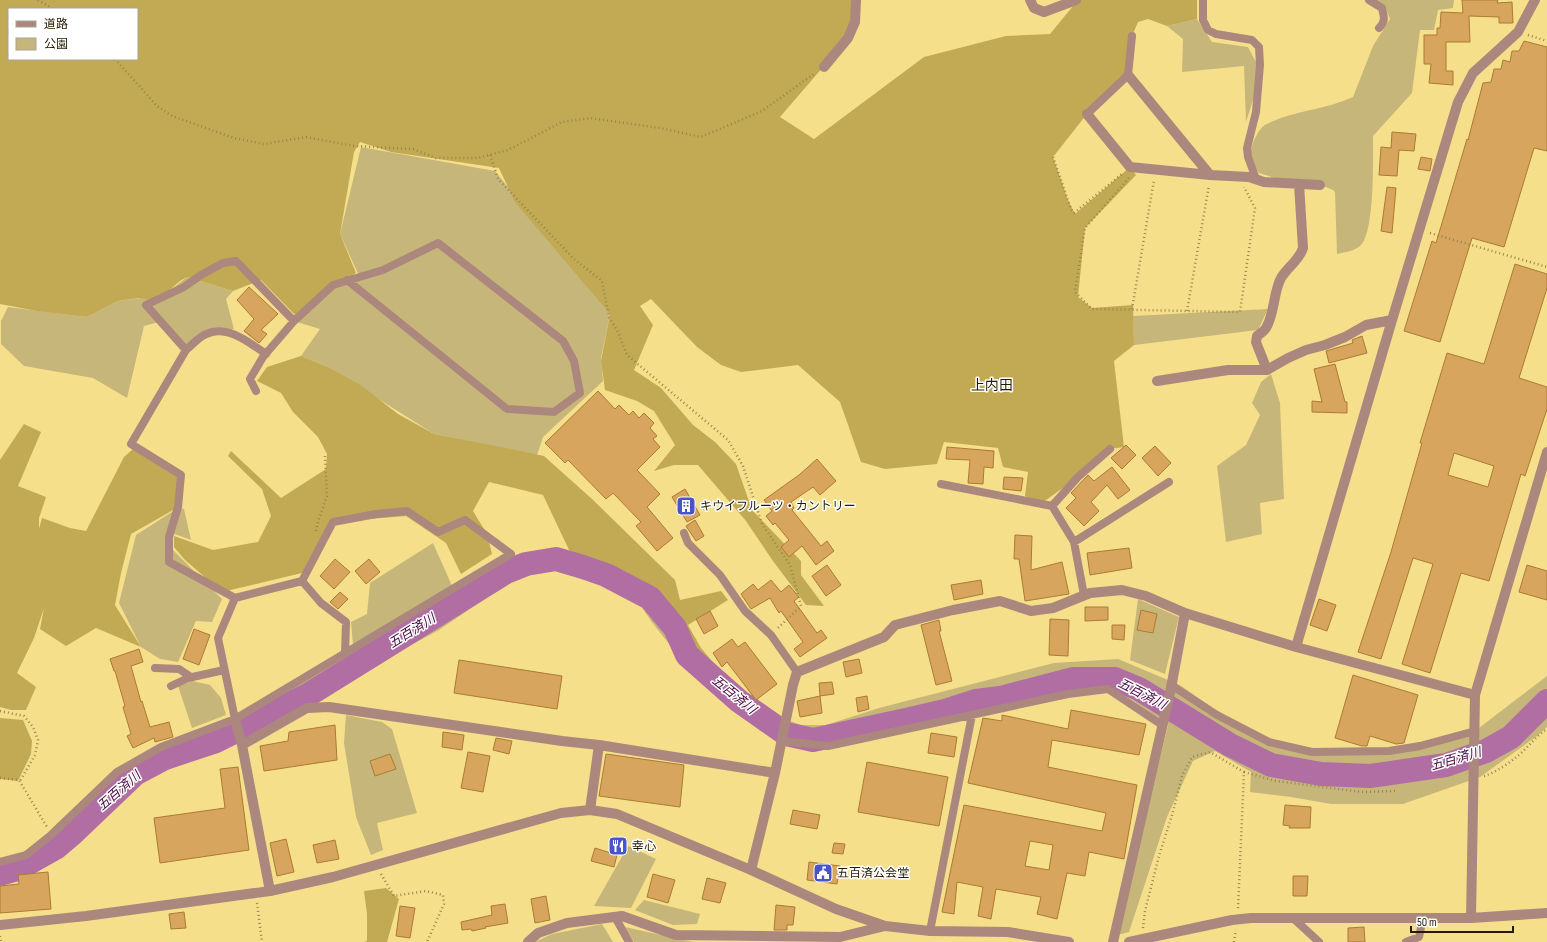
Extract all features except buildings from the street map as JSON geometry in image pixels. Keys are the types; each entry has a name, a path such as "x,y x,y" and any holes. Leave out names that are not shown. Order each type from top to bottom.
{"street":[{"path":"824,67 848,38 855,22 856,0"},
{"path":"1030,0 1034,8 1044,12 1076,0"},
{"path":"1296,647 1458,102 1473,73 1518,32 1535,0"},
{"path":"1128,75 1210,175"},
{"path":"1087,114 1135,167 1210,175 1249,176 1264,182 1320,185"},
{"path":"1266,370 1256,342 1257,336 1265,330 1276,290 1282,276 1300,256 1302,248 1299,184"},
{"path":"1157,381 1228,370 1266,370 1306,350 1325,345 1345,337 1366,325 1392,320"},
{"path":"1471,918 1475,695 1547,452"},
{"path":"751,870 775,773 797,672 884,637 895,624 1000,601 1031,611 1054,608 1090,593 1122,590 1146,596 1185,613 1296,647 1475,695"},
{"path":"1113,942 1171,686 1185,613"},
{"path":"242,745 307,708 329,707 554,740 599,745 775,773"},
{"path":"236,719 270,891"},
{"path":"590,810 599,745"},
{"path":"0,925 86,916 270,891 333,878 561,813 590,810 618,814 751,870 836,910 885,926 930,931 1008,932 1029,938 1069,942"},
{"path":"1129,942 1238,920 1293,918 1471,918 1547,913"},
{"path":"528,942 538,933 567,923 615,916 622,916 676,935 840,937 885,926"}],"lane":[{"path":"1203,0 1203,20 1208,30 1216,34 1252,40 1259,47 1260,65 1256,112 1247,148 1248,157 1256,179"},
{"path":"1369,0 1382,8 1384,23 1379,28"},
{"path":"1087,114 1128,75 1132,36"},
{"path":"256,391 250,379 266,354 294,321 334,284 347,280 383,270 438,243 563,341 574,361 580,393 554,412 507,409 347,280"},
{"path":"186,350 146,305 184,288 201,275 223,263 236,260 294,321"},
{"path":"0,862 26,855 51,835 117,772 161,747 236,719 511,554 465,520 438,532 407,511 376,514 333,522 302,581 235,598 169,562 169,537 178,507 180,475 131,444 186,350 206,334 217,331 238,335 266,354"},
{"path":"1052,506 1078,477 1110,449"},
{"path":"1074,542 1169,482"},
{"path":"941,484 1052,506 1074,542 1084,595"},
{"path":"684,533 688,543 720,575 745,611 771,634 797,672"},
{"path":"302,581 321,603 346,622 345,654"},
{"path":"235,598 218,638 236,719"},
{"path":"155,668 179,669 191,677"},
{"path":"171,686 191,677 224,670"},
{"path":"1171,686 1217,715 1269,742 1312,752 1389,752 1420,746 1475,731"},
{"path":"782,741 828,746 1068,694 1108,689 1161,730"},
{"path":"930,931 972,715"},
{"path":"615,916 629,942"},
{"path":"1293,918 1319,942"},
{"path":"1406,942 1419,937 1423,918"}],"path":[{"path":"38,0 51,8"},
{"path":"1518,32 1547,41"},
{"path":"116,60 157,106 172,116 234,138 264,144 306,137 354,146 412,149 436,158 478,158 490,155 508,150 562,122 590,118 660,128 685,135 701,137 762,111 824,67"},
{"path":"490,155 498,179 574,259 602,281 609,317 618,332 627,355 728,440 743,466 762,524 790,565 801,606 771,634"},
{"path":"1053,157 1071,209 1074,213 1135,167"},
{"path":"1135,167 1085,228 1075,292 1092,308 1240,312 1255,208 1239,176"},
{"path":"1132,309 1156,169"},
{"path":"1187,311 1210,175"},
{"path":"1419,230 1547,267"},
{"path":"315,535 318,521 327,496 325,456"},
{"path":"0,711 24,716 33,727 38,740 35,755 20,781"},
{"path":"1474,778 1499,769 1519,755 1540,733 1547,729"},
{"path":"1141,940 1145,911 1159,856 1173,812 1182,776 1192,757 1210,752 1244,772 1276,781 1362,792 1395,791"},
{"path":"1238,920 1244,772"},
{"path":"0,778 20,781 51,835"},
{"path":"376,865 394,896 426,890 443,895 444,904 427,942"},
{"path":"255,893 262,942"},
{"path":"0,936 1,942"}],"green space":[{"path":"1375,0 1454,0 1453,8 1438,10 1434,30 1420,30 1412,93 1373,136 1371,211 1365,239 1358,248 1337,254 1335,192 1321,185 1278,179 1259,173 1251,161 1250,153 1252,144 1262,127 1265,125 1287,116 1331,105 1353,97 1373,46 1390,19 1385,6"},
{"path":"1197,19 1212,42 1248,47 1257,64 1254,97 1246,122 1244,66 1182,72 1183,39 1167,26"},
{"path":"361,147 495,171 610,314 601,358 603,381 543,437 537,455 434,434 328,367 301,356 320,329 297,322 329,289 360,278 340,234"},
{"path":"187,277 233,291 226,299 234,329 187,345 159,322 144,326 127,398 93,378 24,366 1,344 1,321 8,307 87,317 118,301 142,298 157,301"},
{"path":"1268,309 1258,330 1134,345 1133,316"},
{"path":"1271,374 1280,403 1284,499 1260,503 1262,534 1226,542 1217,466 1246,445 1260,415 1252,403 1261,382"},
{"path":"178,508 184,509 191,540 172,533 173,550 222,599 212,622 196,621 178,662 160,659 141,647 119,603 136,535"},
{"path":"433,543 453,588 424,605 509,560 570,552 601,569 641,581 675,628 684,654 748,705 801,725 826,725 879,708 1054,663 1118,659 1180,685 1250,735 1288,748 1371,754 1475,731 1547,676 1547,727 1537,736 1480,777 1403,804 1331,804 1250,792 1251,772 1215,751 1193,761 1167,817 1129,932 1118,935 1168,725 1118,690 1065,689 967,714 821,744 791,741 769,733 752,722 691,672 651,621 635,597 598,579 566,570 548,568 511,581 439,630 247,733 167,765 130,786 88,829 36,867 0,879 0,865 19,860 54,839 111,778 148,755 206,734 295,687 353,645 351,622 367,614 370,583"},
{"path":"1138,599 1179,617 1165,674 1130,660"},
{"path":"192,681 210,685 221,698 226,715 192,728 178,686"},
{"path":"346,715 382,722 392,729 417,813 377,823 383,850 371,855 356,817 344,743"},
{"path":"628,846 656,859 631,908 594,906"},
{"path":"644,900 700,914 697,924 673,925 635,910"},
{"path":"602,924 613,942 535,942 552,934"},
{"path":"625,927 693,942 634,942"}],"shaded area":[{"path":"0,0 854,0 848,38 780,117 814,139 924,57 1006,36 1050,34 1078,0 1197,0 1197,19 1167,26 1148,19 1138,22 1132,36 1128,74 1087,114 1053,157 1068,200 1075,214 1130,167 1136,175 1085,228 1078,297 1092,308 1133,305 1134,345 1114,361 1124,447 1109,449 1078,477 1042,503 1025,496 1028,472 1003,467 998,448 944,442 937,464 885,469 861,462 840,402 798,365 741,372 721,365 697,347 651,299 640,306 653,325 634,370 661,388 693,425 715,442 736,464 752,510 801,561 801,575 824,606 806,605 773,561 746,521 698,465 674,465 654,471 675,445 654,411 637,401 605,390 601,361 610,314 515,202 499,168 391,152 360,142 354,152 340,234 356,273 297,317 261,280 233,291 187,277 180,281 157,301 139,298 118,301 87,317 37,311 0,304"},
{"path":"301,356 328,367 362,386 398,414 434,434 544,456 592,499 675,580 680,600 721,591 728,600 688,625 701,648 747,703 691,656 641,581 601,569 570,552 543,495 489,482 473,511 487,534 492,554 461,574 446,543 406,516 333,522 302,573 222,592 185,560 174,547 174,536 213,550 258,542 271,516 262,489 228,456 231,451 281,498 326,469 327,454 318,437 293,412 281,393 257,381 267,367"},
{"path":"24,424 41,432 18,486 46,497 39,518 39,529 42,518 70,528 86,531 124,457 133,449 183,479 182,505 131,534 115,605 141,647 96,628 66,646 40,629 44,608 34,638 17,673 36,687 26,710 11,710 0,707 0,460"},
{"path":"0,718 23,720 32,741 31,754 18,781 0,779"},
{"path":"386,888 399,899 387,942 364,942 367,941 367,914 364,891"}],"waterway":[{"name":"五百済川","path":"0,874 18,869 57,847 135,774 165,758 216,741 308,695 506,572 526,564 556,559 606,575 650,598 675,628 687,655 739,701 786,734 813,740 945,711 976,701 1000,698 1073,679 1115,679 1139,689 1230,745 1271,765 1321,774 1370,776 1446,765 1486,751 1511,737 1547,701"}],"place":[{"name":"キウイフルーツ・カントリー","path":"686,506"},
{"name":"幸心","path":"618,846"},
{"name":"五百済公会堂","path":"823,873"}],"district":[{"name":"上内田","path":"992,385"}]}
